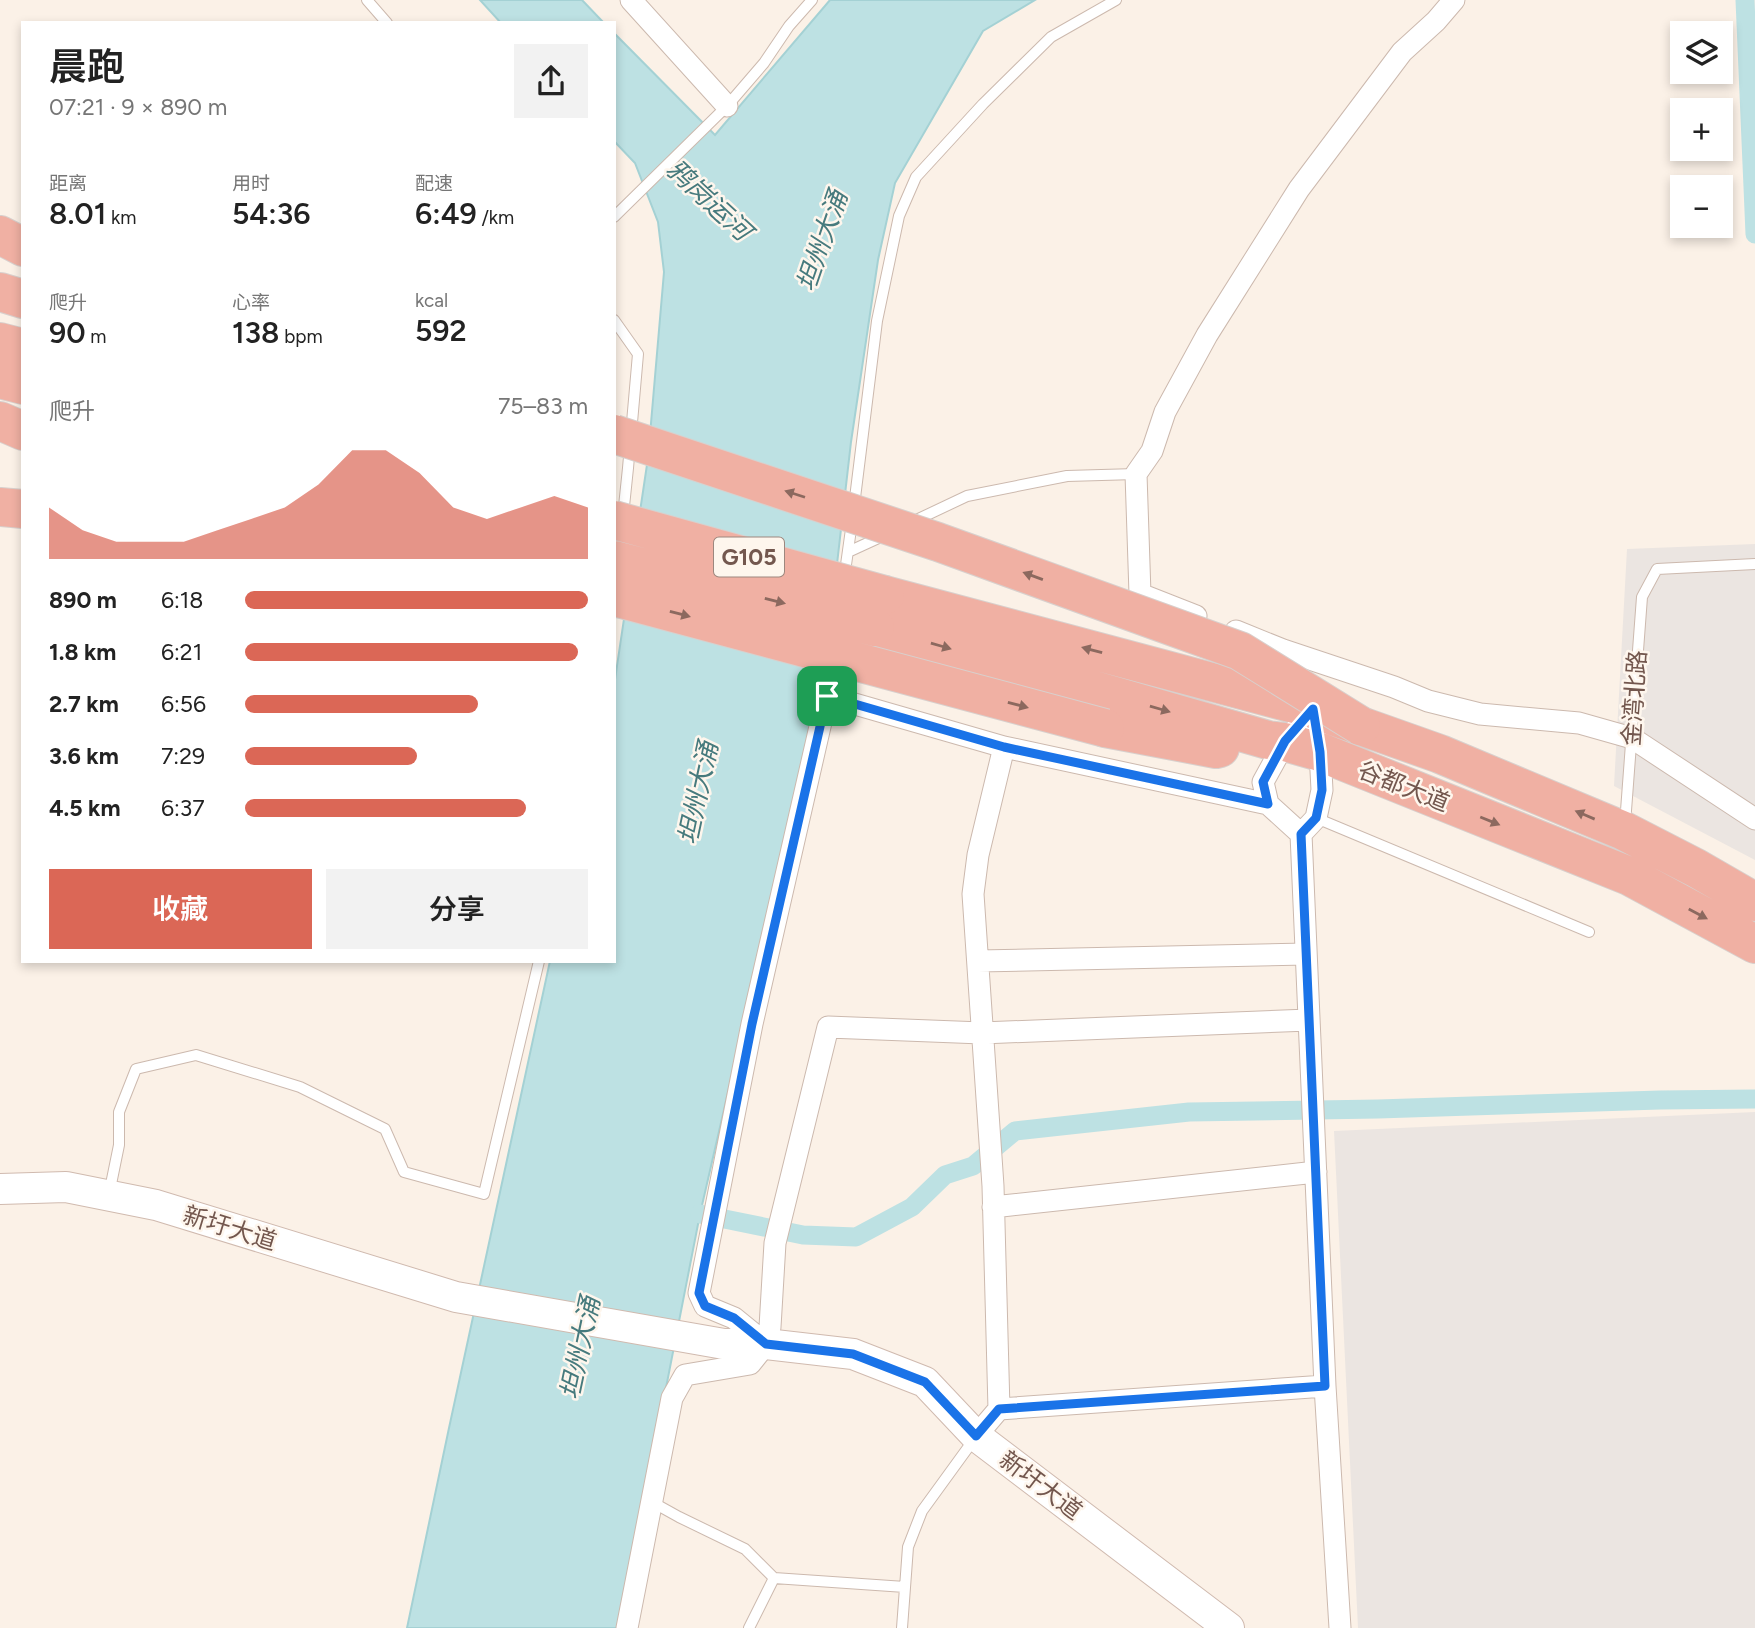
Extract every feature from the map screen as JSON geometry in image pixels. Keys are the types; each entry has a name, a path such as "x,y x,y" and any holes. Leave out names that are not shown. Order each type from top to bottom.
{"highway":[{"path":"0,235 21,246"},
{"path":"0,294 21,299"},
{"path":"0,342 21,347"},
{"path":"0,379 21,384"},
{"path":"616,435 938,542 1240,651 1361,726"},
{"path":"0,508 21,509"},
{"path":"616,555 1105,728 1216,748 1291,744"},
{"name":"G105","path":"616,555 880,611"},
{"name":"谷都大道","path":"880,611 1313,709 1440,754 1624,831 1696,867 1755,902"},
{"name":"谷都大道","path":"880,611 1291,744 1629,876 1755,944"}],"street":[{"path":"631,0 721,112"},
{"path":"1454,0 1436,21 1402,52 1299,189 1207,335 1165,412 1152,451 1136,474 1140,594 1283,650 1428,701 1480,713 1579,723 1632,738 1755,819"},
{"path":"766,1344 734,1318 705,1306 699,1293 752,1024 827,696 1004,747 1268,804 1301,834 1325,1386 1340,1628"},
{"path":"1268,804 1263,782 1313,709"},
{"path":"1291,744 1313,709"},
{"path":"1291,744 1322,790 1316,818 1301,834"},
{"path":"976,1436 999,1409 993,1207 973,894 978,855 1004,747"},
{"path":"978,961 1306,954"},
{"path":"627,1628 672,1398 685,1376 750,1364 766,1344 770,1327 775,1243 828,1027 982,1033 1309,1020"},
{"path":"993,1207 1316,1172"},
{"name":"新圩大道","path":"0,1189 66,1187 156,1206 456,1297 724,1344 766,1344 853,1354 925,1382 976,1436 1229,1628"},
{"path":"999,1409 1325,1386"}],"lane":[{"path":"367,0 385,21"},
{"path":"616,215 721,112 764,63 789,26 812,0"},
{"path":"842,593 877,321 899,216 916,177 983,104 1051,37 1116,0"},
{"path":"616,323 638,354 628,468 616,555"},
{"path":"848,552 967,496 1067,476 1136,474"},
{"name":"金湾北路","path":"1624,831 1642,597 1657,569 1755,565"},
{"path":"837,633 841,606"},
{"path":"827,696 835,646"},
{"path":"1316,818 1589,932"},
{"path":"108,1196 119,1145 119,1112 136,1069 196,1055 300,1087 385,1129 404,1172 484,1194 539,963"},
{"path":"902,1628 908,1547 922,1511 976,1436"},
{"path":"652,1502 745,1549 774,1578 905,1587"},
{"path":"749,1628 774,1578"}],"shaded area":[{"path":"1755,544 1755,860 1614,786 1627,549"},
{"path":"1755,1112 1755,1628 1358,1628 1334,1131"}],"water":[{"path":"480,0 582,0 602,21 499,21"},
{"path":"830,0 1035,0 983,31 895,183 878,260 851,442 823,686 700,1214 619,1628 407,1628 550,963 616,963 616,673 648,458 664,272 658,222 635,163 616,143 616,35 715,135"}],"waterway":[{"path":"1745,0 1755,234"},
{"path":"700,1214 803,1235 856,1237 912,1207 945,1175 973,1166 1015,1131 1189,1112 1755,1099"}],"route":[{"path":"827,696 1004,747 1268,804 1263,782 1285,741 1313,709 1320,752 1322,790 1316,818 1301,834 1325,1386 999,1409 976,1436 925,1382 853,1354 766,1344 734,1318 705,1306 699,1293 752,1024 827,696"}],"water label":[{"name":"鸦岗运河","path":"709,200"},
{"name":"坦州大涌","path":"822,241"},
{"name":"坦州大涌","path":"698,793"},
{"name":"坦州大涌","path":"580,1348"}]}
